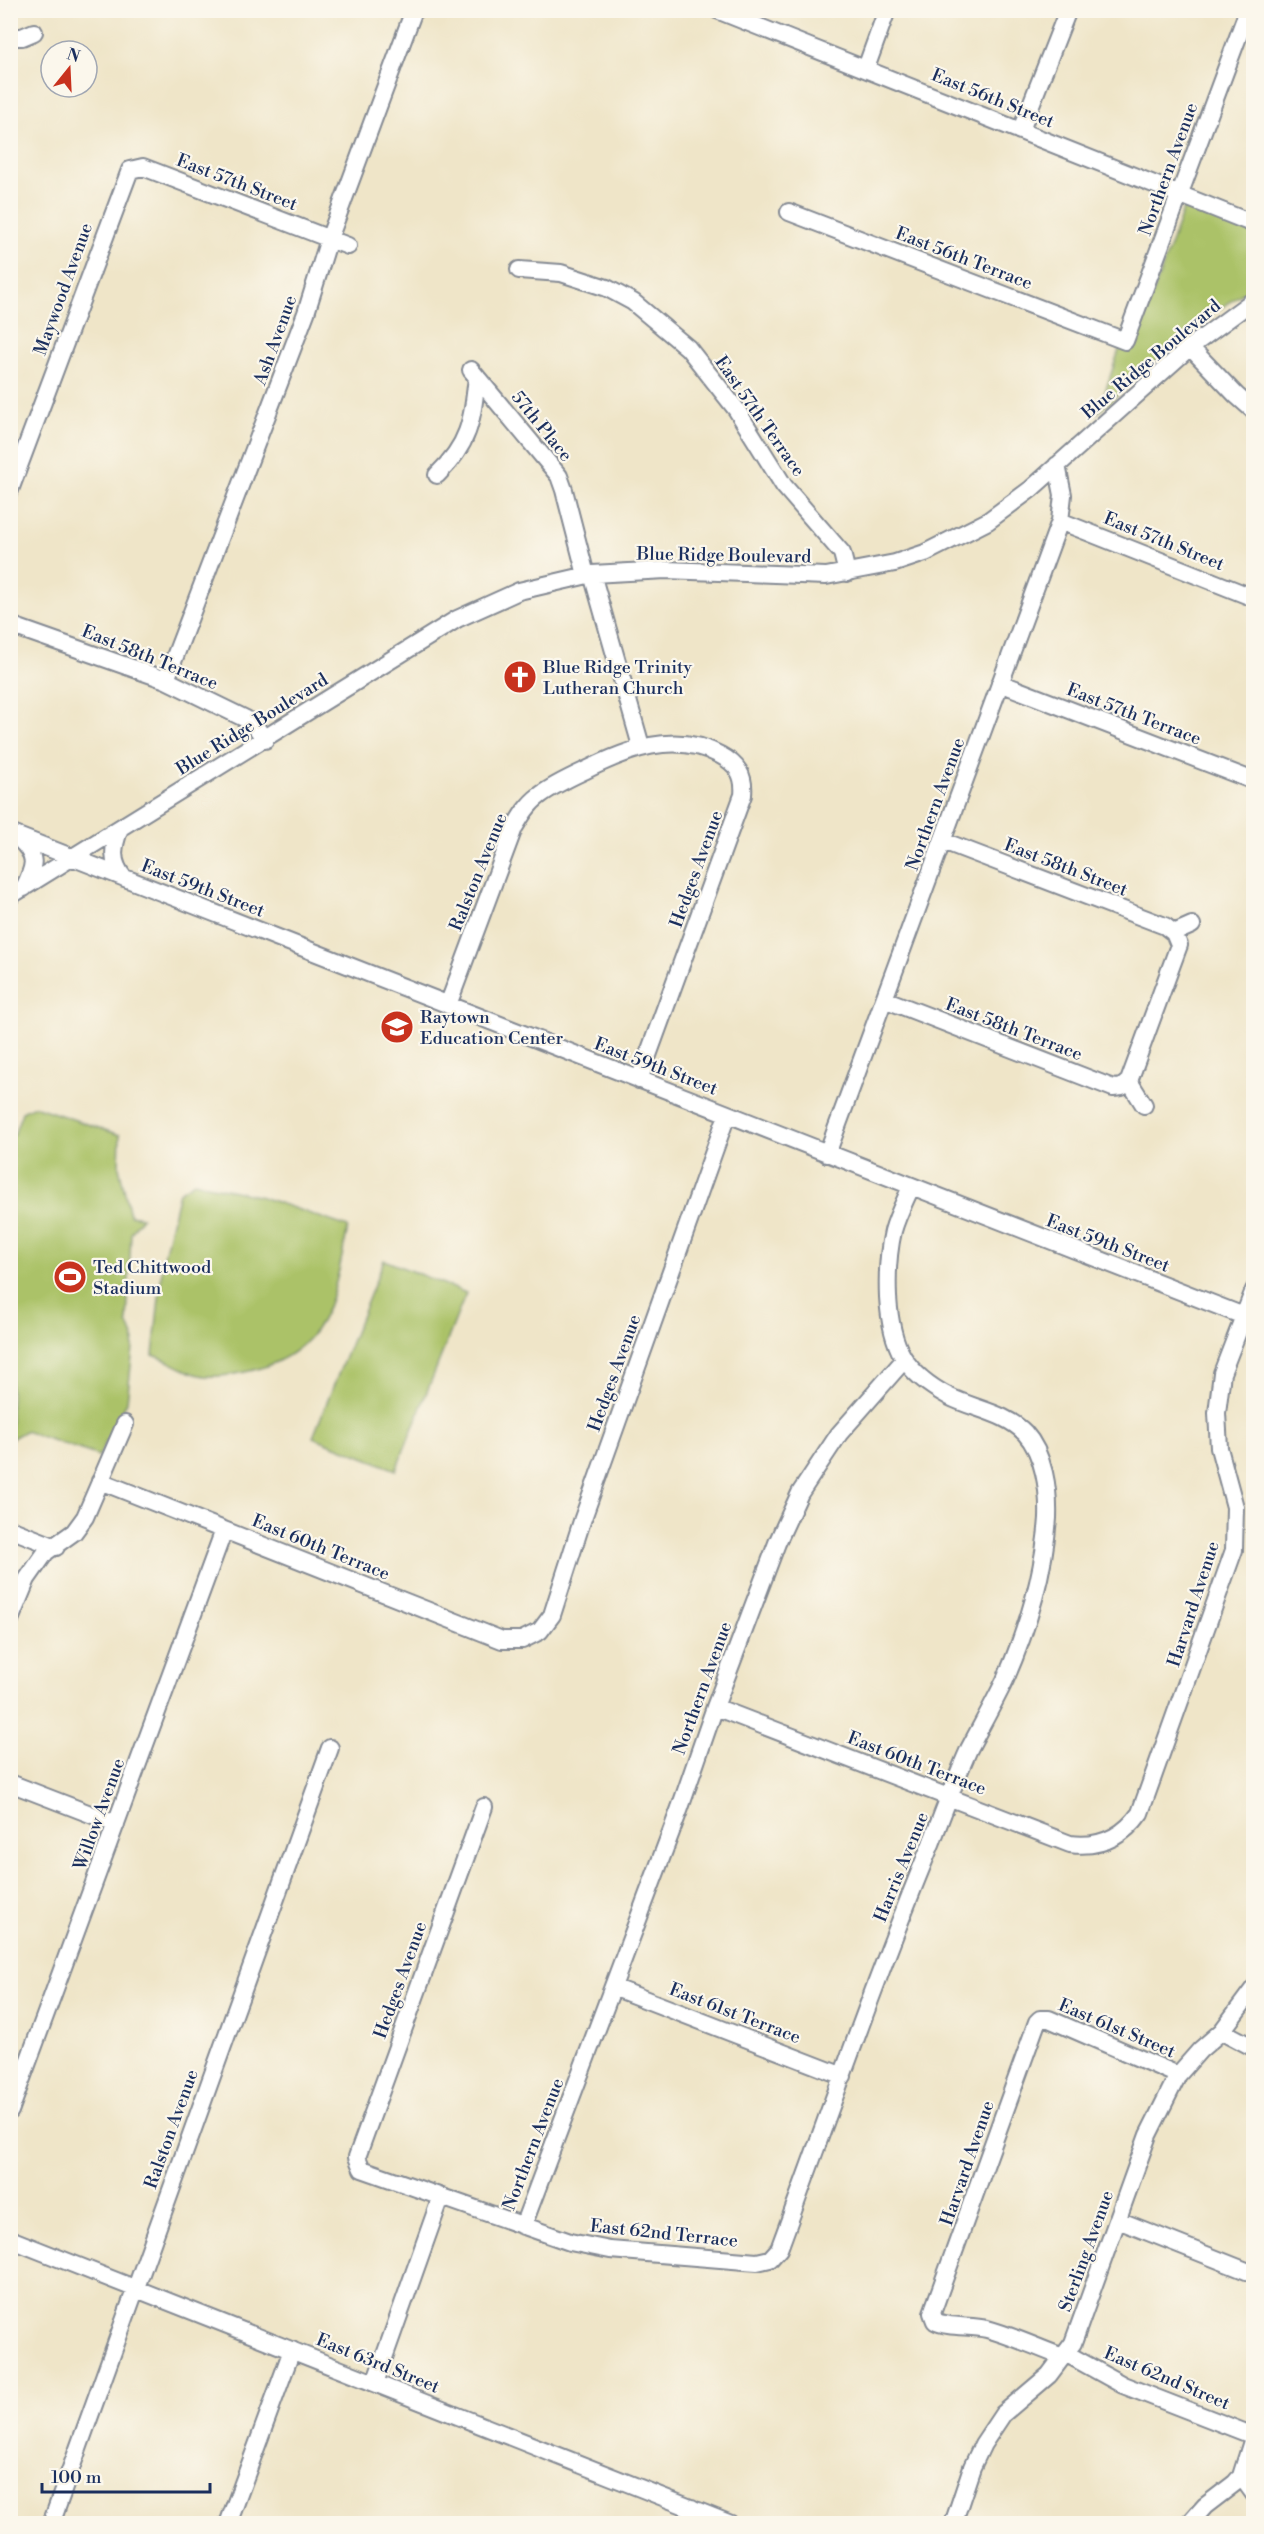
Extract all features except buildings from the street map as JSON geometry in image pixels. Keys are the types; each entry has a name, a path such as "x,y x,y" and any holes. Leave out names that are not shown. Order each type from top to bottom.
{"street":[{"name":"Ash Avenue","path":"166,680 306,313 330,239 414,10"},
{"name":"East 56th Street","path":"717,10 1254,224"},
{"path":"866,68 887,10"},
{"path":"1021,130 1068,10"},
{"name":"Northern Avenue","path":"1125,341 1248,10"},
{"path":"10,37 21,38 34,32"},
{"name":"East 57th Street","path":"130,170 143,167 348,246"},
{"name":"Maywood Avenue","path":"10,490 130,170"},
{"name":"East 56th Terrace","path":"789,212 1125,341"},
{"name":"East 57th Terrace","path":"519,270 561,273 607,288 633,302 684,344 736,409 784,486 842,553 847,573"},
{"name":"Blue Ridge Boulevard","path":"17,892 457,619 519,591 589,574 666,570 826,576 895,563 960,537 996,514 1057,465 1190,347 1254,300"},
{"path":"1190,347 1254,411"},
{"name":"57th Place","path":"437,475 453,459 465,438 473,414 474,374 558,476 589,574"},
{"name":"Northern Avenue","path":"827,1154 1060,521 1063,495 1057,465"},
{"name":"East 57th Street","path":"1060,521 1254,598"},
{"path":"589,574 641,746"},
{"name":"East 58th Terrace","path":"10,625 166,680 246,719 256,727 265,740"},
{"name":"East 57th Terrace","path":"1000,683 1254,781"},
{"name":"Hedges Avenue","path":"639,1080 743,795 744,785 742,775 734,763 712,750 679,743 641,746"},
{"name":"Ralston Avenue","path":"448,1005 514,828 525,810 539,796 570,777 641,746"},
{"path":"120,828 113,857 116,868 124,878"},
{"path":"12,834 32,851 34,863 17,892"},
{"name":"East 59th Street","path":"12,834 1249,1318"},
{"name":"East 58th Street","path":"943,841 1165,926 1174,933"},
{"path":"1144,1105 1129,1081 1179,945 1174,933 1192,924"},
{"name":"East 58th Terrace","path":"884,999 1113,1088 1122,1087 1129,1081"},
{"name":"Hedges Avenue","path":"528,1637 540,1631 552,1615 582,1521 727,1115"},
{"path":"904,1360 889,1323 887,1272 894,1229 911,1187"},
{"name":"Harvard Avenue","path":"1106,1841 1118,1837 1131,1827 1140,1813 1229,1569 1234,1550 1235,1507 1219,1448 1216,1413 1222,1373 1249,1318 1254,1290"},
{"name":"Northern Avenue","path":"523,2226 777,1544 800,1493 839,1434 904,1360"},
{"name":"Harris Avenue","path":"763,2260 770,2259 779,2249 904,1910 968,1753 1005,1679 1025,1627 1044,1547 1048,1517 1047,1490 1036,1447 1023,1431 1005,1419 960,1402 929,1386 904,1360"},
{"path":"10,1620 27,1579 46,1552 74,1532 85,1517 125,1424"},
{"name":"East 60th Terrace","path":"100,1481 502,1640 522,1640 528,1637"},
{"path":"10,1529 56,1547"},
{"name":"Willow Avenue","path":"10,2111 224,1530"},
{"name":"East 60th Terrace","path":"715,1707 1070,1844 1097,1844 1106,1841"},
{"name":"Ralston Avenue","path":"51,2523 330,1748"},
{"path":"10,1783 116,1824"},
{"name":"Hedges Avenue","path":"359,2166 357,2157 484,1807"},
{"name":"East 61st Terrace","path":"613,1987 843,2076"},
{"name":"Sterling Avenue","path":"953,2523 972,2467 983,2444 1003,2414 1049,2375 1073,2343 1148,2135 1178,2075 1200,2050 1222,2031 1254,1988"},
{"name":"Harvard Avenue","path":"935,2321 932,2313 1040,2019"},
{"name":"East 61st Street","path":"1040,2019 1049,2019 1178,2075"},
{"path":"1222,2031 1254,2048"},
{"name":"East 62nd Terrace","path":"359,2166 362,2169 570,2242 610,2250 757,2262 763,2260"},
{"path":"375,2383 441,2197"},
{"path":"1118,2220 1254,2274"},
{"name":"East 63rd Street","path":"10,2239 375,2383 689,2516 731,2523"},
{"name":"East 62nd Street","path":"935,2321 987,2329 1065,2355 1124,2385 1253,2435"},
{"path":"228,2523 292,2350"},
{"path":"1190,2523 1205,2506 1241,2476 1253,2435"},
{"path":"1241,2476 1254,2494"}],"green space":[{"path":"1194,206 1253,233 1253,286 1196,325 1098,413 1120,347 1129,345 1138,335 1183,210"},
{"name":"Ted Chittwood Stadium","path":"34,1106 120,1135 119,1167 130,1215 142,1217 131,1233 127,1322 134,1339 127,1402 99,1456 25,1431 11,1439 11,1135 14,1135 22,1112"},
{"path":"194,1182 262,1197 348,1227 338,1275 324,1316 313,1334 298,1349 279,1361 248,1372 213,1376 193,1373 153,1355 163,1260 179,1192"},
{"path":"384,1260 466,1293 396,1470 313,1437"}],"place":[{"name":"Blue Ridge Trinity Lutheran Church","path":"520,677"},
{"name":"Raytown Education Center","path":"397,1027"},
{"name":"Ted Chittwood Stadium","path":"70,1277"}]}
